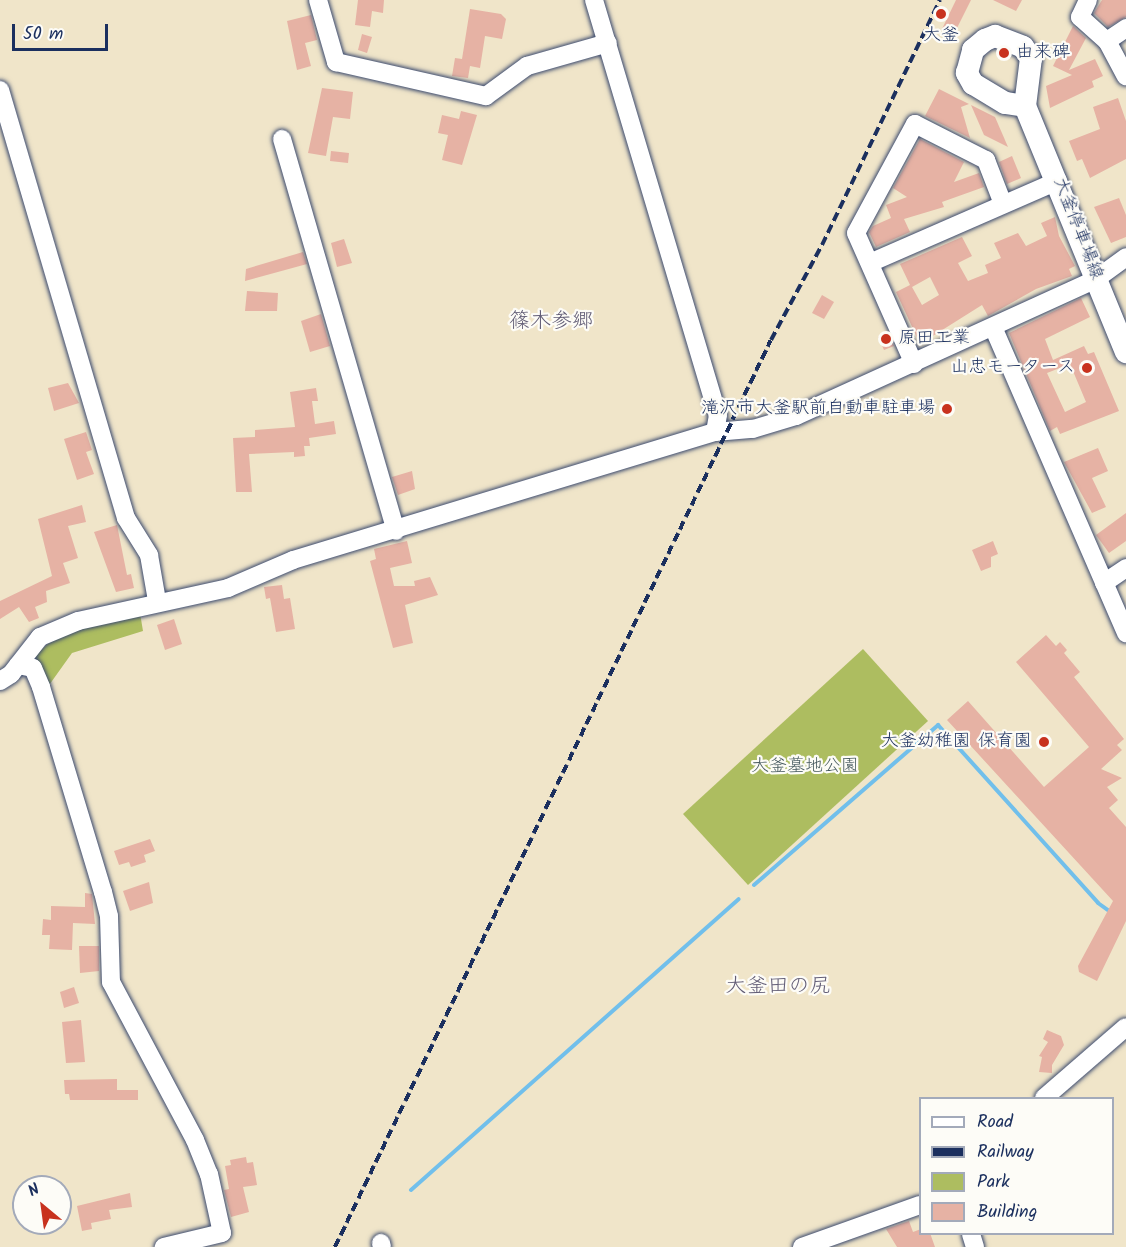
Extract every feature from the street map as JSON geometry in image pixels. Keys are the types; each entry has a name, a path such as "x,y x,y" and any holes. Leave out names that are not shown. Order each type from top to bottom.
{"main road":[{"name":"大釜停車場線","path":"1025,106 1126,352"}],"street":[{"path":"318,0 336,62 486,96 527,66 608,43"},
{"path":"594,0 718,415 715,432"},
{"path":"1088,0 1080,16 1107,41 1126,76"},
{"path":"1107,41 1126,28"},
{"path":"0,90 126,518 149,555 157,601"},
{"path":"914,364 856,233 859,224 870,215 915,124 986,160 1003,204"},
{"path":"282,139 396,531"},
{"path":"870,263 1058,182"},
{"path":"0,681 18,665 40,637 56,629 157,601 228,588 293,560 396,531 715,432 753,429 796,416 1096,279 1126,257"},
{"path":"993,327 1126,633"},
{"path":"1104,583 1126,568"},
{"path":"18,665 33,668 41,687 103,892 109,916 111,982 195,1140 209,1174 222,1233 164,1247"},
{"path":"1045,1097 1126,1027"},
{"path":"802,1247 919,1206"}],"green space":[{"path":"140,613 143,631 72,653 47,688 35,662 36,655 51,641 88,626"},
{"name":"大釜墓地公園","path":"863,649 928,721 748,885 683,814"}],"building":[{"path":"358,0 384,0 383,13 372,11 370,27 355,25"},
{"path":"956,0 971,0 954,34 942,29"},
{"path":"993,0 1022,0 1016,11"},
{"path":"1102,0 1126,0 1126,17 1108,27 1094,13"},
{"path":"470,9 501,14 506,19 502,39 485,36 480,68 470,66 468,78 452,76 455,58 462,59"},
{"path":"311,15 317,40 305,43 311,66 297,70 287,21"},
{"path":"1073,26 1086,38 1069,70 1095,59 1103,76 1092,81 1094,87 1050,108 1046,86 1072,75 1053,66"},
{"path":"362,34 372,37 367,53 358,50"},
{"path":"322,88 353,92 350,119 333,117 326,156 308,153"},
{"path":"939,89 969,104 961,107 970,138 925,116"},
{"path":"1118,98 1126,121 1126,159 1090,178 1082,159 1077,161 1069,141 1100,129 1093,107"},
{"path":"971,105 995,117 1008,147 984,135"},
{"path":"461,111 477,115 462,165 442,160 448,135 438,133 442,115 459,119"},
{"path":"920,139 964,162 954,182 979,173 984,187 942,202 944,207 904,219 910,232 876,247 869,232 873,226 891,218 886,205 907,197 893,188"},
{"path":"331,151 349,153 348,163 330,161"},
{"path":"1012,156 1021,178 1007,184 999,162"},
{"path":"1119,198 1126,215 1126,237 1111,243 1094,207"},
{"path":"1055,217 1059,236 1075,266 1069,269 1072,276 1036,289 988,316 982,305 920,344 896,292 910,285 900,264 962,237 972,256 958,263 968,281 988,273 985,265 1001,258 994,243 1018,233 1026,246 1047,236 1041,223","holes":["930,277 939,295 922,305 912,287"]},
{"path":"344,239 352,263 337,267 331,243"},
{"path":"303,252 307,264 245,281 246,269"},
{"path":"247,291 278,293 277,311 245,311"},
{"path":"822,295 834,302 824,319 812,313"},
{"path":"1081,298 1090,317 1045,339 1053,360 1084,346 1088,354 1094,352 1119,411 1060,434 1057,427 1050,431 1009,333","holes":["1070,364 1086,402 1065,412 1047,373"]},
{"path":"321,314 330,346 310,352 301,321"},
{"path":"888,333 894,346 884,350 878,337"},
{"path":"68,383 79,403 54,411 48,388"},
{"path":"316,388 318,401 312,401 315,424 334,421 336,434 309,438 310,446 304,446 305,456 294,457 294,452 249,454 252,492 236,492 233,438 255,437 255,430 295,427 290,392"},
{"path":"86,432 92,450 86,452 94,474 77,480 64,439"},
{"path":"1098,448 1108,471 1092,478 1106,507 1092,513 1064,462"},
{"path":"412,471 415,489 398,495 392,477"},
{"path":"82,505 86,522 68,526 78,558 63,563 70,583 46,591 47,602 35,607 39,618 29,622 19,607 0,619 0,601 52,576 38,519"},
{"path":"1126,513 1126,541 1109,553 1096,535"},
{"path":"117,525 127,575 131,574 134,588 116,592 94,532"},
{"path":"407,541 412,563 390,568 394,586 415,586 414,581 430,577 438,595 405,605 413,643 393,648 370,561 376,559 374,549"},
{"path":"993,541 998,554 991,557 991,567 981,571 972,550"},
{"path":"282,585 284,599 290,598 295,629 276,632 270,598 266,599 264,587"},
{"path":"174,619 182,644 165,650 157,625"},
{"path":"1046,635 1056,646 1060,642 1067,650 1064,653 1080,672 1074,677 1124,739 1117,745 1122,750 1101,769 1122,778 1107,787 1118,800 1109,808 1126,827 1126,921 1097,981 1079,972 1078,966 1113,901 947,720 968,701 1044,787 1089,747 1016,662"},
{"path":"150,839 155,851 144,855 146,862 131,867 129,862 119,865 114,851"},
{"path":"149,882 153,903 130,911 123,891"},
{"path":"85,893 92,894 95,924 73,923 72,950 49,949 50,935 42,935 43,919 51,920 51,906 85,907"},
{"path":"79,946 99,946 99,971 80,973"},
{"path":"74,987 79,1003 64,1008 60,992"},
{"path":"81,1020 85,1062 66,1063 62,1022"},
{"path":"1047,1030 1061,1036 1064,1045 1052,1065 1052,1073 1039,1072 1042,1057 1039,1056 1048,1042 1043,1039"},
{"path":"117,1079 117,1090 138,1090 138,1100 70,1100 69,1094 65,1094 64,1080"},
{"path":"246,1157 247,1163 253,1162 257,1185 243,1187 249,1212 231,1217 224,1190 229,1189 225,1166 231,1165 230,1160"},
{"path":"130,1193 132,1207 109,1210 111,1219 91,1223 92,1229 82,1231 77,1206"},
{"path":"909,1221 913,1232 919,1230 919,1235 931,1235 935,1247 897,1247 886,1229"}],"waterway":[{"path":"754,885 938,725 1098,903 1112,913"},
{"path":"411,1190 739,899"}],"railway":[{"path":"335,1247 771,340 822,245 940,0"}],"place":[{"name":"大釜","path":"941,14"},
{"name":"由来碑","path":"1004,53"},
{"name":"原田工業","path":"886,339"},
{"name":"山忠モータース","path":"1087,368"},
{"name":"滝沢市大釜駅前自動車駐車場","path":"947,409"},
{"name":"大釜幼稚園 保育園","path":"1044,742"}],"district":[{"name":"篠木参郷","path":"551,322"},
{"name":"大釜田の尻","path":"778,987"}]}
